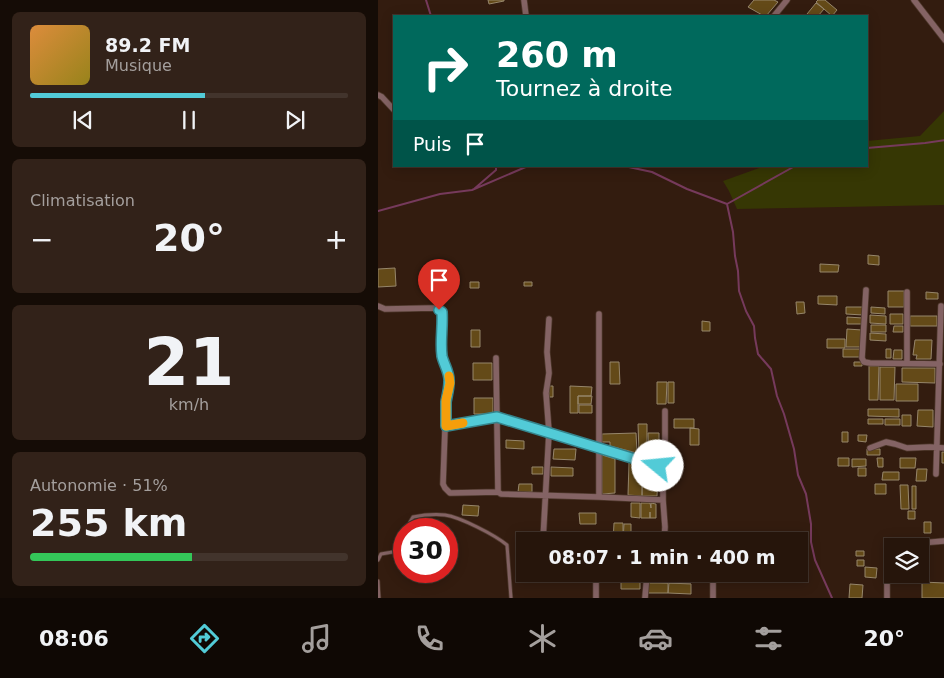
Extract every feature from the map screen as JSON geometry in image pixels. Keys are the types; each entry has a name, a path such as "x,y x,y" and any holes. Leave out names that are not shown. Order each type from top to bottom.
{"street":[{"path":"524,0 526,15"},
{"path":"775,15 787,0"},
{"path":"914,0 944,40"},
{"path":"378,95 393,109"},
{"path":"866,290 862,358 864,362 940,364"},
{"path":"907,292 907,363"},
{"path":"378,306 385,309 434,308 442,312 441,346 450,383 446,400 442,478 445,488 450,493 498,492 501,494 663,500"},
{"path":"936,474 941,448 941,306"},
{"path":"599,314 600,497"},
{"path":"544,532 549,432 546,393 549,373 547,352 549,319"},
{"path":"496,358 498,492"},
{"path":"661,467 665,460 665,411"},
{"path":"446,426 497,417 661,467"},
{"path":"870,448 886,442 907,448 941,448"},
{"path":"661,467 663,470 665,532"},
{"path":"929,542 944,541"},
{"path":"596,582 596,598"},
{"path":"645,598 646,582"},
{"path":"713,582 713,598"},
{"path":"887,583 887,598"}],"lane":[{"path":"412,518 446,515 455,518"},
{"path":"458,519 507,545 511,598"},
{"path":"378,560 380,554 393,552"},
{"path":"378,581 379,598"}],"shaded area":[{"path":"944,111 944,205 737,209 723,181 762,167 868,167 868,141 920,136"}],"building":[{"path":"488,0 504,0 504,1 489,4"},
{"path":"754,0 774,0 778,2 767,15 762,15 748,7"},
{"path":"818,0 825,0 837,10 831,15 816,2"},
{"path":"816,3 824,9 819,15 807,14"},
{"path":"868,255 879,256 879,265 868,264"},
{"path":"820,264 839,265 838,272 820,272"},
{"path":"395,268 396,286 378,287 378,269"},
{"path":"470,282 479,282 479,288 470,288"},
{"path":"524,282 532,282 532,286 524,286"},
{"path":"888,291 904,291 904,307 888,307"},
{"path":"926,292 938,293 938,299 926,299"},
{"path":"818,296 837,296 837,305 818,304"},
{"path":"796,302 804,302 805,313 797,314"},
{"path":"846,307 863,307 863,315 846,314"},
{"path":"871,307 885,308 885,314 871,313"},
{"path":"890,314 903,314 903,324 890,324"},
{"path":"870,315 886,316 886,324 870,323"},
{"path":"910,316 937,316 937,326 910,326"},
{"path":"847,317 863,318 863,324 847,324"},
{"path":"702,321 710,322 710,331 702,331"},
{"path":"871,325 886,325 886,332 871,332"},
{"path":"894,326 903,326 903,332 893,332"},
{"path":"847,329 862,330 862,347 846,347"},
{"path":"471,330 480,330 480,347 471,347"},
{"path":"870,333 886,334 886,341 870,340"},
{"path":"827,339 845,339 845,348 827,348"},
{"path":"915,340 932,340 931,359 916,359 917,355 913,355"},
{"path":"843,349 861,349 861,357 843,357"},
{"path":"886,349 891,349 891,358 886,358"},
{"path":"894,350 902,350 902,359 893,359"},
{"path":"610,362 619,362 620,384 610,384"},
{"path":"854,362 862,362 862,366 854,366"},
{"path":"473,363 492,363 492,380 473,380"},
{"path":"869,366 879,366 878,400 869,400"},
{"path":"880,367 895,367 894,400 880,400"},
{"path":"902,368 935,368 935,383 902,382"},
{"path":"657,382 667,382 666,404 657,404"},
{"path":"668,382 674,382 674,403 668,403"},
{"path":"896,384 918,384 918,401 896,401"},
{"path":"549,386 553,386 553,397 549,397"},
{"path":"570,386 592,387 591,396 578,396 578,413 570,413"},
{"path":"578,396 592,396 591,404 578,404"},
{"path":"474,398 493,398 493,414 474,414"},
{"path":"579,405 592,405 592,413 579,413"},
{"path":"868,409 899,409 899,417 868,416"},
{"path":"918,410 933,410 933,427 917,426"},
{"path":"902,415 911,415 911,426 902,426"},
{"path":"674,419 694,419 694,428 674,428"},
{"path":"868,419 883,419 883,424 868,424"},
{"path":"885,419 900,419 900,425 885,425"},
{"path":"638,424 647,424 647,455 639,453"},
{"path":"690,428 699,429 699,445 690,445"},
{"path":"842,432 848,432 848,442 842,442"},
{"path":"636,433 637,453 610,446 610,442 602,442 602,434"},
{"path":"648,433 659,433 659,461 649,456"},
{"path":"858,435 867,435 866,442 858,441"},
{"path":"506,440 524,441 524,449 506,448"},
{"path":"554,449 576,449 575,460 553,459"},
{"path":"867,449 880,449 880,455 867,455"},
{"path":"942,452 945,452 945,463 942,463"},
{"path":"602,455 615,459 615,493 602,494"},
{"path":"838,458 849,458 849,466 838,466"},
{"path":"877,458 883,458 883,467 878,467"},
{"path":"900,458 916,458 915,468 900,468"},
{"path":"852,459 866,459 866,466 852,467"},
{"path":"629,462 642,465 642,496 628,495"},
{"path":"643,465 654,466 658,471 657,496 642,496"},
{"path":"532,467 543,467 543,474 532,474"},
{"path":"551,467 573,468 573,476 551,476"},
{"path":"858,468 866,468 866,476 858,476"},
{"path":"917,469 927,469 926,481 916,481"},
{"path":"883,472 899,472 899,480 882,480"},
{"path":"519,484 532,484 532,492 518,492"},
{"path":"875,484 886,484 886,494 875,494"},
{"path":"900,485 908,485 909,509 901,509"},
{"path":"912,486 916,486 916,509 912,509"},
{"path":"631,503 640,503 640,518 631,517"},
{"path":"641,503 650,503 651,508 651,503 656,504 656,518 641,518"},
{"path":"463,505 479,506 478,516 462,515"},
{"path":"908,511 915,511 915,519 908,519"},
{"path":"579,513 596,513 596,524 580,524"},
{"path":"924,522 931,522 931,533 924,533"},
{"path":"614,523 623,523 623,532 614,532"},
{"path":"624,524 631,524 631,532 624,532"},
{"path":"856,551 864,551 864,556 856,556"},
{"path":"857,560 864,560 864,566 857,566"},
{"path":"865,567 877,568 876,578 865,577"},
{"path":"621,582 640,582 640,589 621,589"},
{"path":"669,582 691,582 691,583"},
{"path":"647,583 668,583 668,593 647,593"},
{"path":"669,583 691,584 691,594 668,593"},
{"path":"922,583 945,583 945,598 922,598"},
{"path":"850,584 863,585 862,598 849,598"}],"waterway":[{"path":"426,0 431,15"},
{"path":"868,148 945,140"},
{"path":"474,189 496,170 496,167"},
{"path":"378,211 440,194 472,190 526,167"},
{"path":"629,167 652,172 687,189 727,204 793,167"},
{"path":"727,204 733,232 739,291 754,326 758,354 771,369 777,396 794,449 798,475 806,494 811,524 811,542 815,560 832,598"}],"slow traffic":[{"path":"449,376 450,383 446,400 446,426 463,423"}],"route":[{"path":"439,310 442,312 443,329 441,346 450,383 446,400 446,426 497,417 658,466"}]}
